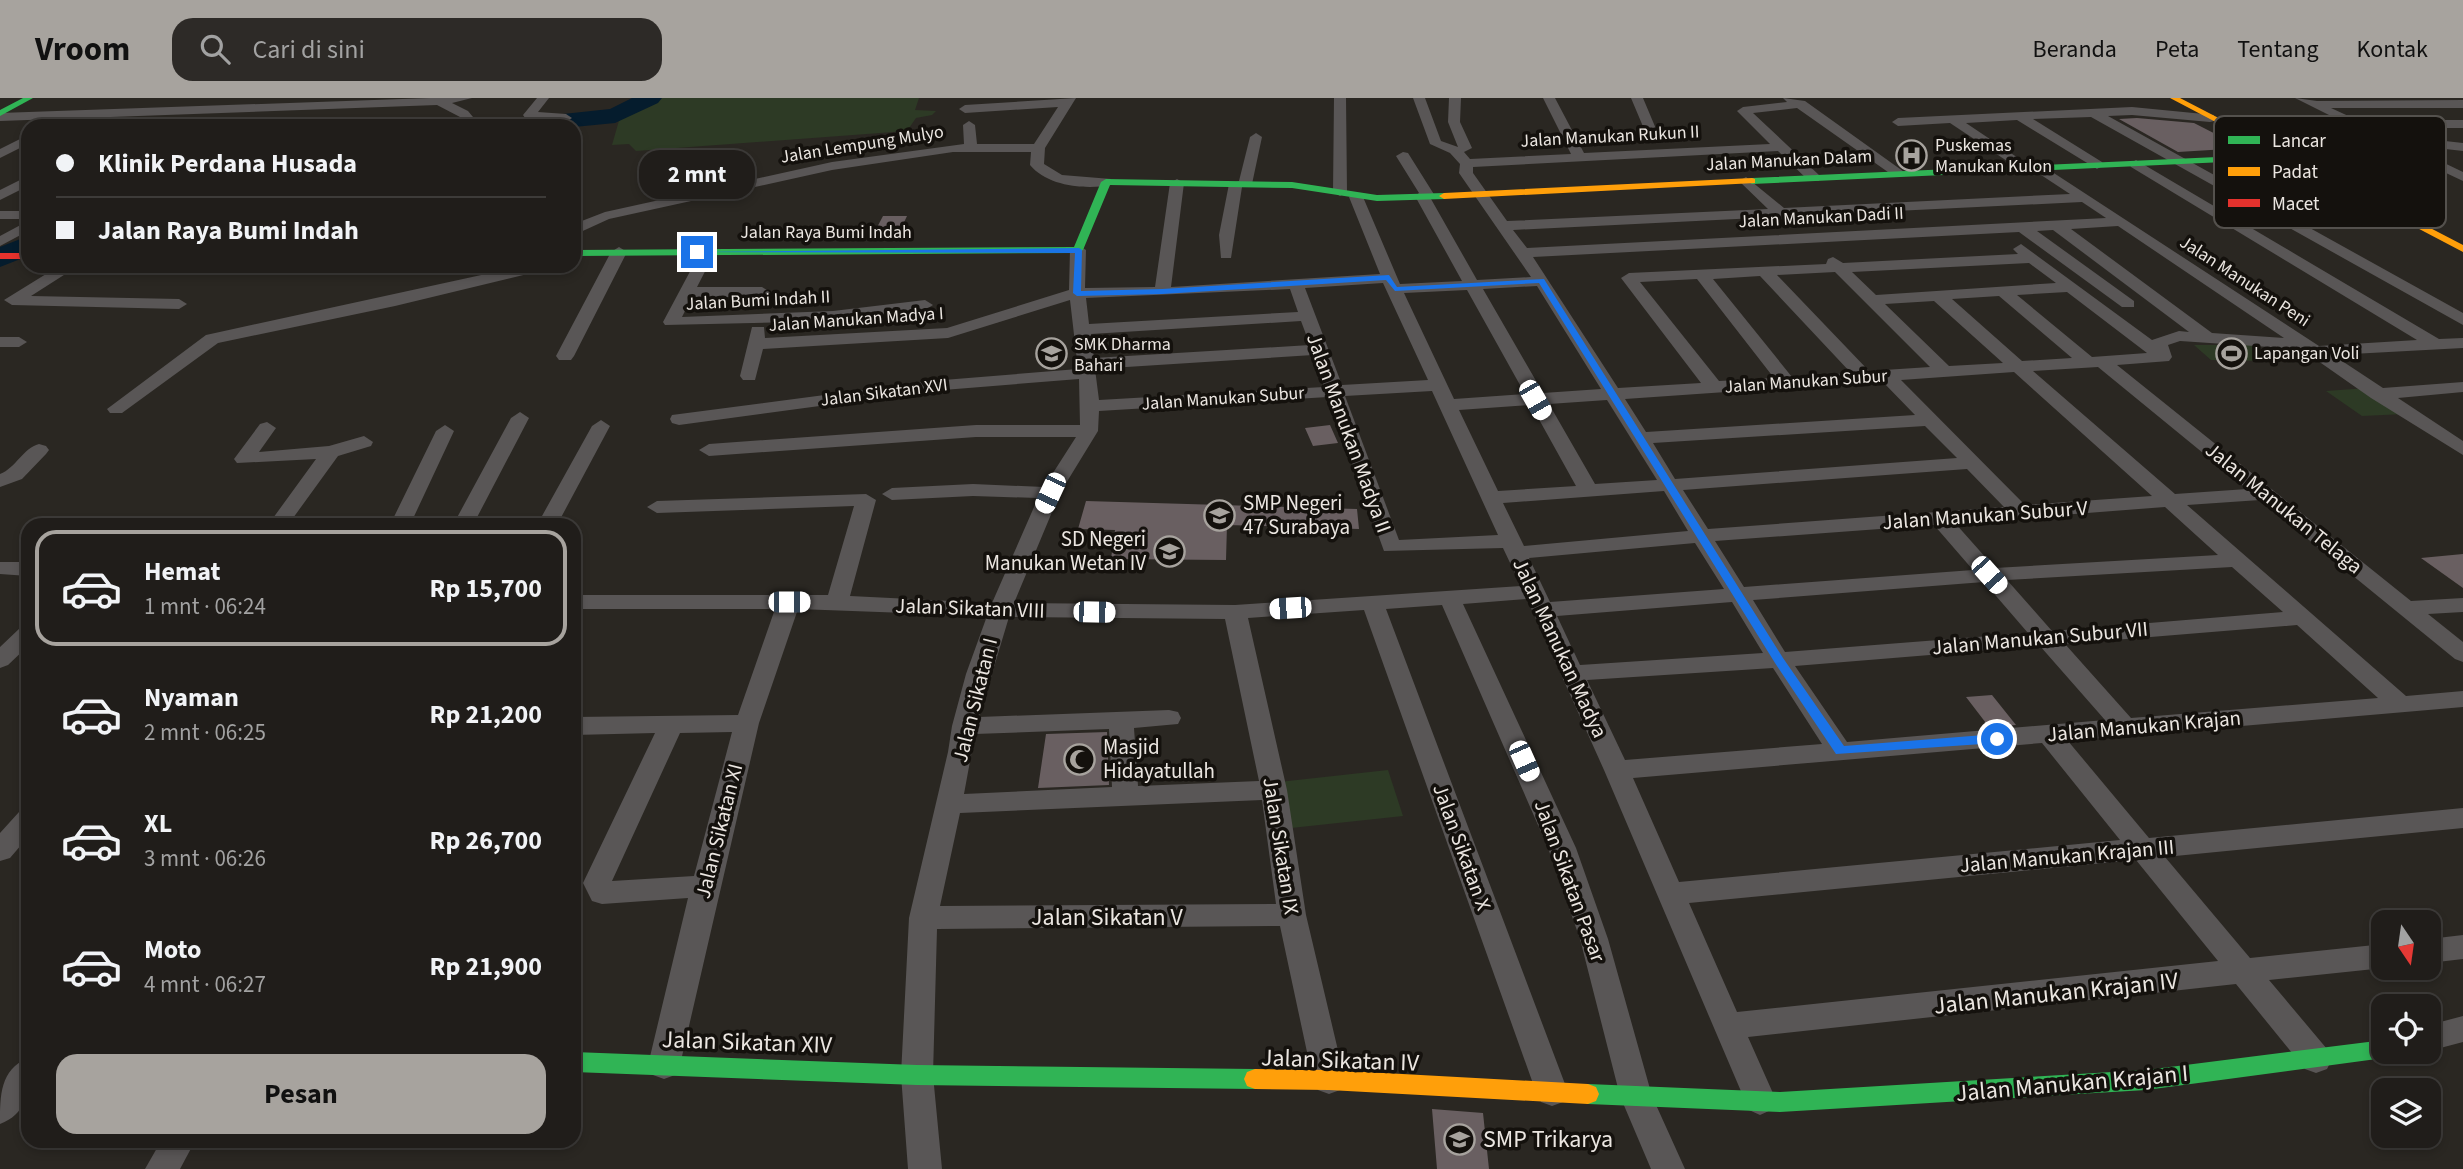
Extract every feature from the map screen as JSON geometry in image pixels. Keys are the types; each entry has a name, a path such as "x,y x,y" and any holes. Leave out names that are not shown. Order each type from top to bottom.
{"street":[{"path":"0,115 29,98"},
{"path":"96,114 120,98"},
{"path":"0,115 75,115 466,98"},
{"path":"543,98 529,115 548,119"},
{"path":"1340,98 1348,195"},
{"path":"1419,98 1423,115 1436,144 1449,149 1467,163 1465,171 1542,281 1779,660 1840,751"},
{"path":"1455,98 1454,122 1465,148"},
{"path":"1549,98 1580,158"},
{"path":"1637,98 1653,136"},
{"path":"1814,178 1743,111 1822,98"},
{"path":"2174,98 2227,116"},
{"path":"2301,98 2336,116"},
{"path":"437,100 468,119"},
{"path":"2313,104 2462,100"},
{"path":"965,109 1069,101"},
{"path":"1069,101 1038,148 1037,165 1044,172 1065,180 1106,182 1079,250"},
{"path":"1795,101 1900,174"},
{"path":"1898,122 2019,116 2095,105 2142,111 2201,109"},
{"path":"2095,105 2214,179"},
{"path":"137,119 151,111"},
{"path":"67,119 75,115"},
{"path":"2019,116 2097,165"},
{"name":"Jalan Manukan Peni","path":"1951,119 2084,198 2463,449"},
{"path":"969,125 971,148"},
{"path":"1226,255 1226,234 1256,137"},
{"path":"0,155 21,143"},
{"name":"Jalan Lempung Mulyo","path":"581,226 605,216 803,171 971,148 1038,148"},
{"path":"1449,149 1515,148"},
{"name":"Jalan Manukan Rukun II","path":"1467,163 1785,150"},
{"path":"0,155 21,156"},
{"path":"1404,156 1470,284 1589,491"},
{"name":"Jalan Manukan Dalam","path":"1106,182 1318,187 1348,195 1425,196 2214,160"},
{"path":"2136,164 2214,211"},
{"path":"2446,168 2463,177"},
{"path":"1746,181 1945,372"},
{"path":"1162,292 1177,183"},
{"path":"0,196 21,184"},
{"name":"Jalan Manukan Madya","path":"1348,195 1392,283 1572,673 1760,1100"},
{"path":"1504,226 2084,198"},
{"path":"0,215 21,215"},
{"name":"Jalan Manukan Dadi II","path":"1522,253 2121,222"},
{"path":"2097,223 2276,343"},
{"path":"2056,225 2206,335"},
{"path":"2022,227 2128,304"},
{"path":"2446,227 2463,236"},
{"path":"1995,228 2163,357"},
{"path":"2242,228 2437,345"},
{"path":"2301,228 2463,320"},
{"path":"2423,228 2463,249"},
{"path":"4,254 21,233"},
{"name":"Jalan Raya Bumi Indah","path":"581,253 1079,250"},
{"name":"Jalan Sikatan I","path":"925,1169 918,1075 923,918 964,726 1000,610 1050,493 1089,431 1091,406 1077,293 1079,250"},
{"name":"Jalan Bumi Indah II","path":"707,252 684,292 671,322 867,313 925,305"},
{"path":"565,356 619,253"},
{"path":"1714,387 1629,281 1634,276 2033,258"},
{"path":"1764,271 1865,377"},
{"path":"6,304 58,273"},
{"path":"116,409 212,339 513,273"},
{"path":"1700,274 1787,382"},
{"name":"Jalan Manukan Madya I","path":"756,344 948,333 1077,293 1162,292 1296,284 1470,284 1542,281"},
{"name":"Jalan Manukan Madya II","path":"1296,284 1391,547 1513,547"},
{"path":"1870,300 2069,286"},
{"path":"2002,291 2097,363"},
{"path":"684,292 762,292"},
{"path":"1938,296 2398,702"},
{"path":"6,304 179,304"},
{"path":"1083,329 1307,316"},
{"path":"748,376 761,319"},
{"path":"2163,357 2160,342 2165,339 2206,335 2312,348 2463,344"},
{"path":"0,342 19,342"},
{"name":"Jalan Sikatan XVI","path":"679,419 931,386 1087,369 1319,350"},
{"name":"Jalan Manukan Subur","path":"1448,405 2163,357"},
{"name":"Jalan Manukan Telaga","path":"2097,363 2268,494 2463,654"},
{"path":"1887,376 2020,512"},
{"name":"Jalan Manukan Subur","path":"1091,406 1438,385"},
{"path":"2377,394 2463,387"},
{"path":"467,518 520,418"},
{"path":"1639,438 1930,420"},
{"path":"551,518 601,426"},
{"path":"267,428 244,459 331,452 363,442"},
{"path":"709,450 976,431 1089,431"},
{"path":"403,518 445,432"},
{"path":"2439,434 2463,432"},
{"path":"1,484 15,475 38,450"},
{"path":"283,518 331,452"},
{"path":"1490,498 1972,463"},
{"path":"892,495 973,490 1050,493"},
{"name":"Jalan Manukan Subur V","path":"1513,547 1702,536 2268,494"},
{"path":"657,507 866,500 837,602"},
{"path":"1939,518 2126,728"},
{"name":"Jalan Sikatan VIII","path":"581,607 837,602 1000,610 1235,612 1449,597 1538,601 1738,594 2237,560"},
{"path":"0,568 21,569"},
{"name":"Jalan Sikatan Pasar","path":"1449,597 1562,849 1594,939 1636,1096 1668,1169"},
{"name":"Jalan Sikatan XI","path":"664,1065 705,886 747,723 789,602"},
{"name":"Jalan Sikatan X","path":"1372,602 1552,1092"},
{"path":"2405,608 2463,605"},
{"name":"Jalan Sikatan IX","path":"1235,612 1274,790 1292,915 1329,1080"},
{"name":"Jalan Manukan Subur VII","path":"1572,673 1779,660 2301,618"},
{"path":"0,660 21,640"},
{"name":"Jalan Manukan Krajan","path":"1616,771 2049,735 2398,702 2459,703"},
{"path":"964,726 1169,718"},
{"path":"1121,720 1126,797"},
{"path":"581,726 670,727 747,723"},
{"path":"670,727 597,883 602,893 705,886"},
{"path":"2049,735 2316,1059"},
{"path":"949,804 1274,790"},
{"name":"Jalan Manukan Krajan III","path":"1670,894 2463,818"},
{"path":"8,847 21,829"},
{"name":"Jalan Sikatan V","path":"923,918 1292,915"},
{"path":"2441,950 2463,947"},
{"name":"Jalan Manukan Krajan IV","path":"1727,1026 2247,973 2371,958"},
{"path":"2441,1035 2463,1029"},
{"name":"Jalan Manukan Krajan I","path":"1760,1100 1780,1102 2133,1081 2371,1051"},
{"name":"Jalan Sikatan XIV","path":"581,1062 918,1075"},
{"name":"Jalan Sikatan IV","path":"918,1075 1329,1080 1500,1091 1760,1100"},
{"path":"0,1109 21,1081"},
{"path":"162,1169 175,1148"}],"green space":[{"path":"658,98 919,98 915,110 936,111 932,115 916,118 907,131 636,151 629,144 612,145 620,117"},
{"name":"Lapangan Voli","path":"2194,345 2251,345 2268,361 2211,360"},
{"path":"2367,388 2405,414 2362,416 2326,391"},
{"path":"1388,770 1403,816 1291,828 1279,782"}],"building":[{"path":"2119,119 2194,123 2214,133 2214,150 2178,152"},
{"path":"883,216 907,216 898,235 873,235"},
{"path":"1330,425 1338,443 1313,446 1305,428"},
{"path":"1086,501 1357,509 1359,529 1227,525 1226,560 1111,559 1115,530 1078,529"},
{"path":"2463,554 2463,588 2421,558"},
{"path":"1992,695 2016,725 1989,727 1966,697"},
{"name":"Masjid Hidayatullah","path":"1107,732 1109,785 1038,788 1046,734"},
{"name":"SMP Trikarya","path":"1432,1109 1483,1113 1489,1169 1437,1169"}],"waterway":[{"path":"581,119 615,116 650,98"},
{"path":"0,258 21,248"}],"traffic: fast":[{"path":"0,113 29,98"},
{"path":"1752,181 2214,160"},
{"path":"581,253 1078,250 1106,182 1292,185 1377,198 1444,196"},
{"path":"1588,1094 1780,1102 2146,1080 2371,1051"},
{"path":"581,1062 917,1075 1255,1079"}],"traffic: slow":[{"path":"2174,98 2214,119"},
{"path":"1444,196 1752,181"},
{"path":"2423,228 2463,249"},
{"path":"1255,1079 1329,1080 1588,1094"}],"traffic: jam":[{"path":"0,256 21,256"}],"place":[{"name":"Puskemas Manukan Kulon","path":"1912,155"},
{"name":"Lapangan Voli","path":"2231,353"},
{"name":"SMK Dharma Bahari","path":"1051,354"},
{"name":"SMP Negeri 47 Surabaya","path":"1220,515"},
{"name":"SD Negeri Manukan Wetan IV","path":"1169,551"},
{"name":"Masjid Hidayatullah","path":"1080,759"},
{"name":"SMP Trikarya","path":"1460,1139"}],"route":[{"path":"697,252 1079,250 1077,293 1162,292 1389,278 1395,289 1542,281 1779,660 1840,751 1997,739"}]}
